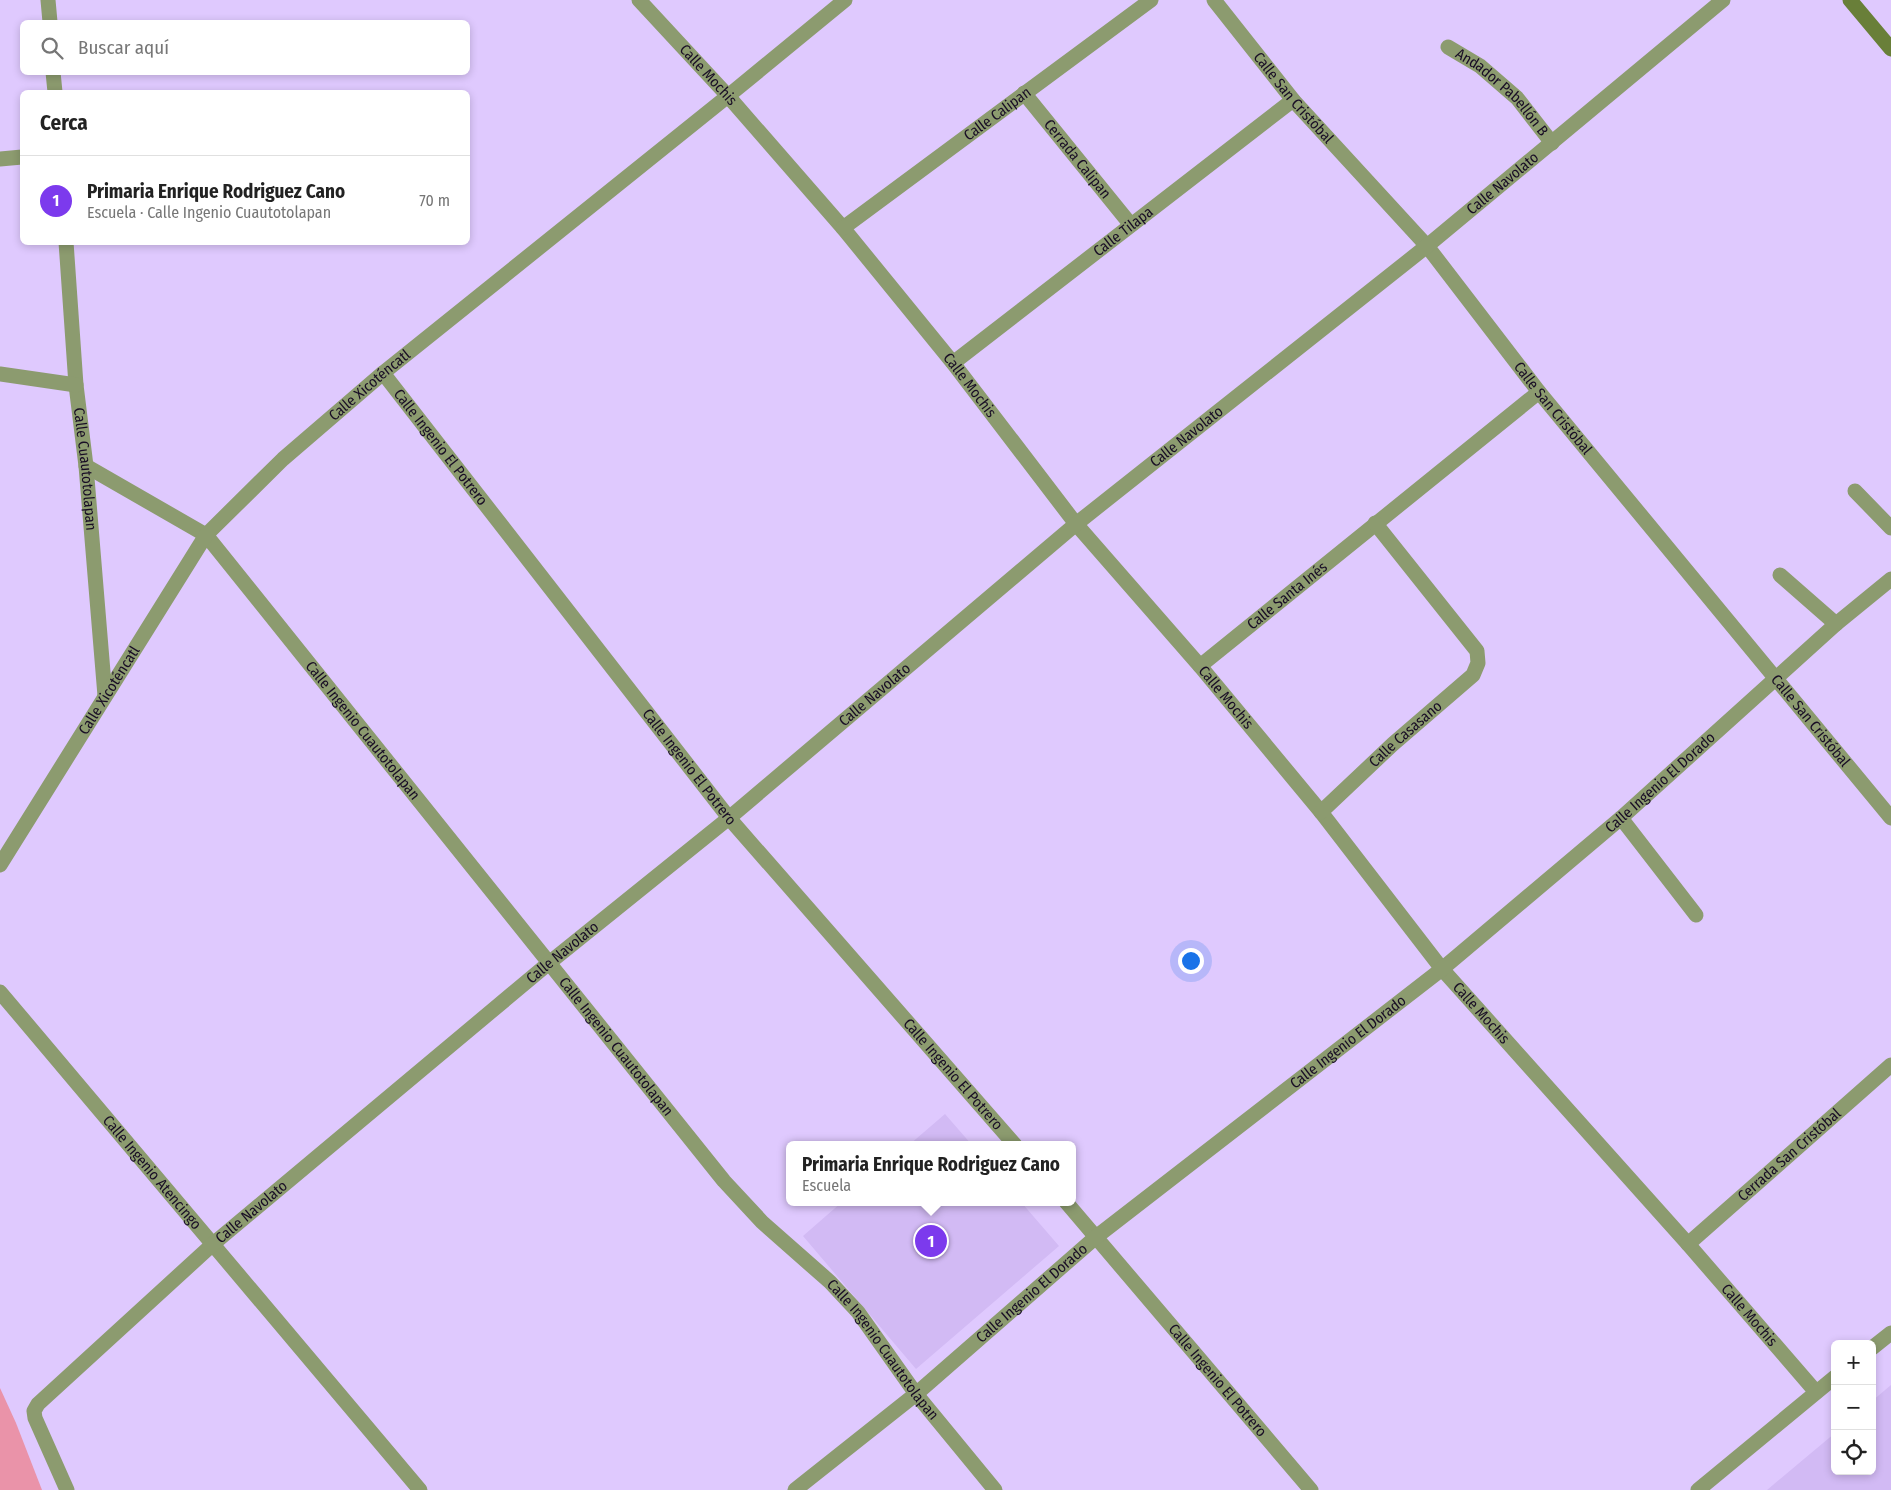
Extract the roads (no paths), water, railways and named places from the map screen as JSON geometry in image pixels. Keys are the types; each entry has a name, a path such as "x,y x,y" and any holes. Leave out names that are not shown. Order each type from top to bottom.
{"main road":[{"path":"1850,0 1891,49"}],"street":[{"path":"48,0 50,20"},
{"name":"Calle Mochis","path":"639,0 728,96 843,228 953,363 1076,524 1200,666 1321,812 1442,969 1688,1244 1816,1392"},
{"name":"Calle Xicoténcatl","path":"0,865 206,535 283,459 383,373 728,96 844,0"},
{"name":"Calle Calipan","path":"843,228 1151,0"},
{"name":"Calle San Cristóbal","path":"1214,0 1293,100 1427,246 1539,392 1891,818"},
{"name":"Calle Navolato","path":"67,1490 35,1418 34,1411 38,1404 212,1244 549,962 728,818 1076,524 1427,246 1723,0"},
{"name":"Andador Pabellón B","path":"1448,47 1480,66 1517,98 1552,143"},
{"path":"54,75 55,90"},
{"name":"Cerrada Calipan","path":"1024,93 1131,225"},
{"name":"Calle Tilapa","path":"953,363 1293,100"},
{"path":"0,158 20,157"},
{"name":"Calle Cuautotolapan","path":"66,245 76,385 86,466 106,696"},
{"name":"Calle Ingenio El Potrero","path":"383,373 728,818 1011,1141"},
{"path":"0,374 76,385"},
{"name":"Calle Santa Inés","path":"1200,666 1539,392"},
{"name":"Calle Ingenio Cuautotolapan","path":"86,466 206,535 724,1181 762,1222 830,1282 858,1312 916,1394 995,1490"},
{"path":"1855,491 1891,528"},
{"name":"Calle Casasano","path":"1321,812 1393,744 1473,675 1478,663 1477,651 1376,523"},
{"path":"1780,575 1836,624"},
{"name":"Calle Ingenio El Dorado","path":"795,1490 916,1394 1096,1237 1442,969 1621,818 1836,624 1891,579"},
{"path":"1621,818 1696,915"},
{"name":"Calle Ingenio Atencingo","path":"0,992 420,1490"},
{"name":"Cerrada San Cristóbal","path":"1688,1244 1891,1065"},
{"name":"Calle Ingenio El Potrero","path":"1069,1206 1311,1490"},
{"path":"1876,1345 1891,1333"},
{"path":"1698,1490 1831,1381"}],"place":[{"name":"Primaria Enrique Rodriguez Cano","path":"931,1241"}]}
